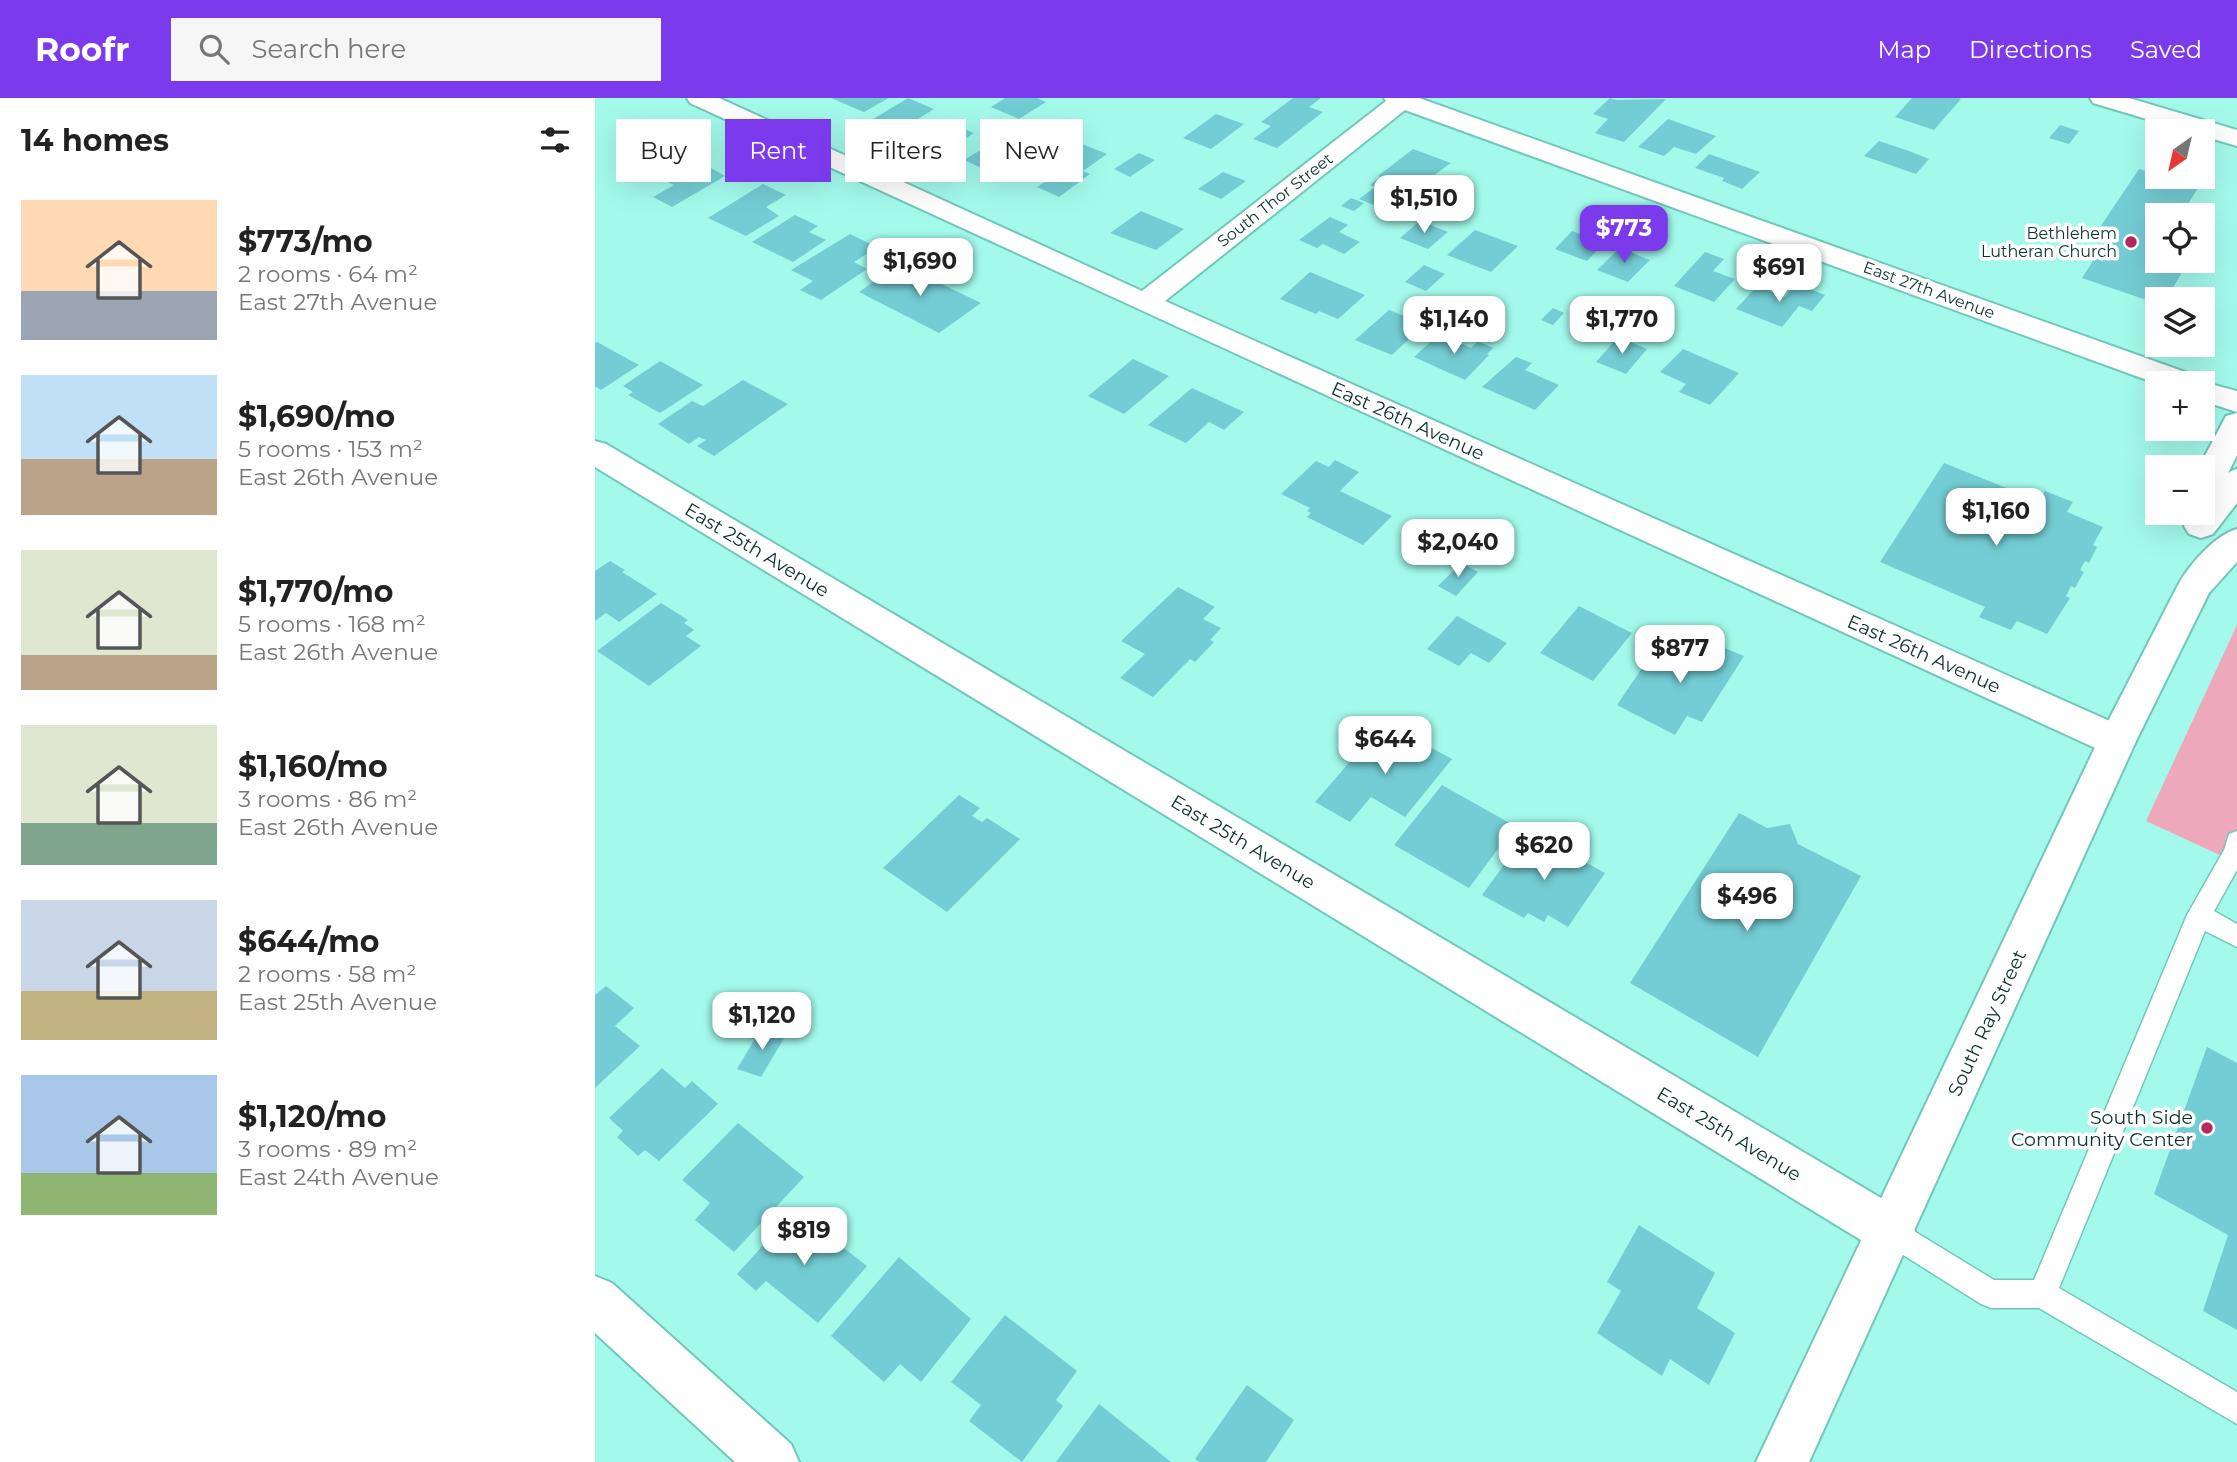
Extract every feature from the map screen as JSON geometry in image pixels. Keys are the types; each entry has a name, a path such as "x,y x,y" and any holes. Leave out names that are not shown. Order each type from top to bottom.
{"street":[{"name":"East 26th Avenue","path":"699,98 1145,303 2117,741"},
{"path":"2102,98 2237,138"},
{"name":"South Thor Street","path":"1145,303 1401,99"},
{"name":"East 27th Avenue","path":"1401,99 2152,371"},
{"path":"2215,394 2237,402"},
{"name":"South Ray Street","path":"2215,467 2237,423"},
{"name":"East 25th Avenue","path":"595,452 1891,1231"},
{"path":"2215,503 2237,480"},
{"name":"South Ray Street","path":"2195,585 2201,525"},
{"name":"South Ray Street","path":"1782,1462 2117,741 2195,585 2237,541"},
{"path":"595,1300 773,1462"}],"lane":[{"path":"2042,1294 2199,915 2237,849"},
{"path":"2199,915 2237,936"},
{"path":"1891,1231 1991,1294 2042,1294 2237,1409"}],"shaded area":[{"path":"2237,625 2237,863 2146,821"}],"building":[{"path":"831,98 889,98 864,112"},
{"path":"908,98 934,109 918,119 873,119"},
{"path":"1005,98 1037,98 1046,102 1019,119 991,107"},
{"path":"1293,98 1321,98 1309,107 1323,112 1277,148 1253,139 1271,126 1261,122"},
{"path":"1610,98 1666,99 1624,142 1595,133 1608,119 1593,114"},
{"path":"1912,98 1961,99 1934,130 1895,117"},
{"path":"1216,114 1244,124 1211,149 1183,138"},
{"path":"1668,119 1716,136 1696,154 1674,147 1664,156 1638,147"},
{"path":"2060,125 2079,131 2069,144 2049,138"},
{"path":"966,130 974,133 966,138"},
{"path":"1879,141 1929,159 1916,174 1864,156"},
{"path":"1083,144 1107,154 1083,171"},
{"path":"1413,149 1451,163 1386,210 1359,199 1375,187 1370,185 1380,177 1378,176"},
{"path":"980,150 980,167 966,161"},
{"path":"1139,153 1155,160 1130,177 1114,169"},
{"path":"1709,154 1760,172 1742,189 1722,181 1724,178 1695,168"},
{"path":"711,168 725,176 672,207 653,197 674,185 667,182 711,182"},
{"name":"Bethlehem Lutheran Church","path":"2139,169 2145,171 2145,189 2197,189 2189,203 2145,203 2145,273 2182,273 2173,287 2145,287 2145,300 2082,278 2112,231 2100,227"},
{"path":"1223,172 1246,181 1221,199 1198,189"},
{"path":"1045,182 1079,182 1059,197 1037,187"},
{"path":"763,184 786,195 766,207 779,216 746,236 708,218"},
{"path":"1351,198 1364,203 1354,211 1341,206"},
{"path":"1141,211 1184,229 1156,250 1110,233"},
{"path":"795,215 818,226 809,232 826,240 793,262 752,242"},
{"path":"1330,217 1348,225 1339,232 1360,242 1344,254 1323,244 1317,248 1299,240"},
{"path":"1420,221 1448,232 1428,249 1400,238"},
{"path":"1475,230 1518,246 1491,272 1447,255"},
{"path":"1572,231 1604,243 1587,261 1555,249"},
{"path":"850,234 877,247 854,262 867,269 821,300 800,290 813,281 791,270"},
{"path":"1620,248 1650,260 1628,282 1597,270"},
{"path":"1705,252 1724,259 1713,271 1735,279 1714,302 1674,286"},
{"path":"901,262 981,303 939,333 859,292"},
{"path":"1424,265 1445,274 1426,291 1405,282"},
{"path":"1310,272 1365,295 1338,319 1319,311 1316,314 1280,299"},
{"path":"1796,284 1825,295 1812,311 1799,306 1782,327 1736,309 1757,286 1785,297"},
{"path":"1553,308 1564,313 1553,325 1541,320"},
{"path":"1389,310 1425,324 1392,355 1355,340"},
{"path":"1439,334 1471,348 1478,341 1493,348 1465,380 1414,357"},
{"path":"1618,337 1647,349 1626,374 1596,362"},
{"path":"597,342 639,365 601,390 595,386"},
{"path":"1683,349 1739,373 1710,405 1679,392 1686,384 1660,372"},
{"path":"1516,357 1532,363 1525,370 1559,385 1535,410 1482,387"},
{"path":"1133,359 1169,376 1124,414 1088,396"},
{"path":"660,361 703,385 660,413 628,395 633,392 623,386"},
{"path":"743,380 788,404 714,456 697,446 706,440 699,437 689,444 658,424 692,401 703,406"},
{"path":"1192,388 1244,412 1224,430 1209,422 1186,443 1148,425"},
{"path":"1335,460 1359,472 1340,491 1392,516 1363,545 1307,517 1311,513 1307,511 1310,508 1281,494 1316,461 1329,467"},
{"path":"1944,463 2039,501 2045,491 2073,502 2067,512 2103,527 2093,545 2097,547 2089,563 2085,561 2080,570 2084,572 2075,588 2071,586 2066,596 2070,598 2047,634 2017,621 2011,630 1979,617 1985,607 1880,562"},
{"path":"610,561 625,570 622,572 657,594 619,622 606,613 595,621 595,571"},
{"path":"1461,563 1478,572 1456,596 1438,586"},
{"path":"1178,587 1215,607 1203,619 1221,628 1210,640 1214,642 1195,662 1190,659 1153,697 1120,678 1145,654 1121,641"},
{"path":"661,603 688,620 684,623 694,630 686,636 701,646 649,686 597,651"},
{"path":"1579,606 1632,633 1593,681 1540,653"},
{"path":"1457,616 1507,643 1489,663 1471,653 1459,666 1427,649"},
{"path":"1703,639 1744,656 1702,722 1687,716 1675,735 1617,705 1659,643 1691,657"},
{"path":"1381,726 1407,740 1410,736 1452,759 1405,817 1371,797 1350,822 1315,802"},
{"path":"1442,785 1515,826 1469,888 1394,845"},
{"path":"959,795 980,808 972,816 982,822 987,818 1020,839 947,912 883,868"},
{"path":"1739,813 1767,828 1790,824 1798,844 1861,876 1758,1057 1630,983"},
{"path":"1529,831 1605,873 1568,927 1548,915 1544,922 1528,913 1524,918 1482,895"},
{"path":"606,986 634,1008 615,1026 640,1046 595,1088 595,995"},
{"path":"762,1027 786,1035 761,1077 737,1069"},
{"name":"South Side Community Center","path":"2207,1047 2237,1063 2237,1330 2203,1311 2228,1235 2154,1194"},
{"path":"662,1068 685,1088 692,1081 718,1104 659,1161 645,1150 638,1156 617,1137 623,1131 609,1118"},
{"path":"738,1123 804,1177 734,1252 695,1220 710,1203 682,1180"},
{"path":"795,1210 867,1266 818,1323 766,1281 756,1291 737,1274"},
{"path":"1639,1225 1715,1273 1697,1308 1735,1333 1709,1385 1670,1359 1662,1376 1597,1333 1621,1291 1607,1282"},
{"path":"899,1257 971,1319 921,1382 900,1364 884,1382 831,1336"},
{"path":"1005,1315 1077,1371 1056,1400 1063,1406 1022,1462 969,1421 981,1405 951,1382"},
{"path":"1247,1385 1294,1420 1266,1462 1199,1462 1195,1459"},
{"path":"1099,1404 1171,1462 1056,1462"}],"place":[{"name":"Bethlehem Lutheran Church","path":"2131,242"},
{"name":"South Side Community Center","path":"2207,1128"}]}
